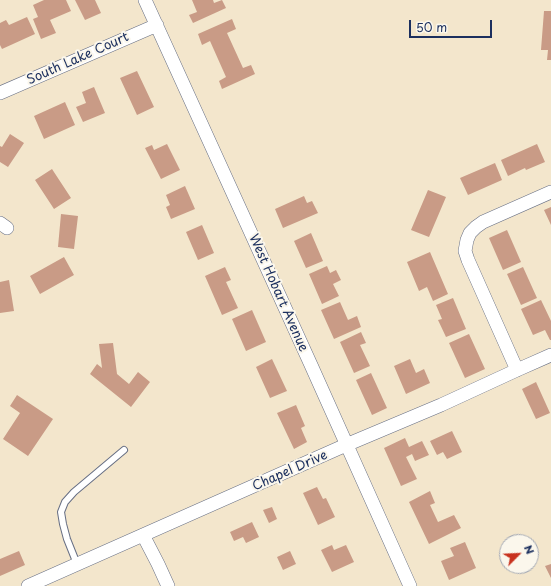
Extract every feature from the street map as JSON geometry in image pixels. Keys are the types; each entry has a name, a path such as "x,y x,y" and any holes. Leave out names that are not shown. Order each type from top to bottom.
{"street":[{"name":"West Hobart Avenue","path":"145,0 410,586"},
{"name":"South Lake Court","path":"0,93 156,25"},
{"path":"517,370 468,260 465,251 467,240 470,233 483,222 551,192"},
{"name":"Chapel Drive","path":"28,586 441,405 551,355"},
{"path":"143,535 168,586"}],"lane":[{"path":"77,564 63,524 61,512 65,502 74,492 124,450"}],"building":[{"path":"44,0 66,0 71,11 50,20 56,33 41,39 33,19 38,17 33,5"},
{"path":"75,0 95,0 101,13 85,20"},
{"path":"192,0 213,0 214,3 222,0 226,8 193,23 189,15 197,12"},
{"path":"544,11 551,11 551,60 547,60 548,50 541,50"},
{"path":"27,17 35,34 2,49 0,45 0,23 6,20 9,25"},
{"path":"232,19 236,29 227,33 243,68 251,65 255,74 222,89 219,81 226,77 210,41 202,45 198,34"},
{"path":"137,71 154,107 137,115 120,78"},
{"path":"94,87 105,113 83,122 76,107 86,103 82,92"},
{"path":"65,102 75,125 44,139 34,116"},
{"path":"10,134 24,143 8,167 0,162 0,146 2,147"},
{"path":"167,144 180,170 161,179 145,148 152,145 154,150"},
{"path":"537,144 545,162 526,170 525,168 508,176 501,160"},
{"path":"495,163 502,180 468,195 460,178"},
{"path":"52,169 71,198 54,209 35,180"},
{"path":"185,186 195,209 171,219 166,207 170,205 166,195"},
{"path":"428,190 446,197 429,237 411,230"},
{"path":"304,196 307,203 312,201 318,213 283,228 275,209"},
{"path":"551,207 551,225 544,210"},
{"path":"61,214 78,216 74,249 58,247"},
{"path":"202,225 214,253 198,260 186,232"},
{"path":"507,230 521,262 503,270 489,238"},
{"path":"311,233 323,261 306,268 294,241"},
{"path":"430,252 448,294 433,301 427,287 419,291 407,262"},
{"path":"64,257 74,275 40,294 30,276"},
{"path":"327,266 330,273 336,270 341,280 333,284 339,296 322,304 309,274"},
{"path":"225,267 231,280 226,282 238,308 222,315 205,276"},
{"path":"523,267 537,298 521,305 507,274"},
{"path":"9,280 14,311 0,313 0,282"},
{"path":"453,298 466,329 446,337 438,320 442,319 436,305"},
{"path":"541,300 551,321 551,340 545,330 533,335 521,309"},
{"path":"340,302 348,320 357,316 361,327 334,339 321,310"},
{"path":"252,310 266,342 246,351 232,319"},
{"path":"361,332 366,343 360,345 370,366 354,373 340,342"},
{"path":"469,334 485,369 465,378 449,343"},
{"path":"113,343 117,374 129,384 138,372 150,382 131,407 90,374 97,364 102,368 99,344"},
{"path":"272,359 287,391 270,398 256,367"},
{"path":"410,359 416,373 424,369 430,383 406,394 394,366"},
{"path":"371,373 387,408 372,415 356,380"},
{"path":"536,382 550,413 536,419 522,389"},
{"path":"17,395 53,419 28,456 3,439 20,413 10,406"},
{"path":"296,405 305,426 301,428 307,442 294,449 277,413"},
{"path":"452,431 462,452 447,459 443,452 437,455 430,441"},
{"path":"405,438 409,447 422,441 429,455 415,461 412,454 406,457 417,479 401,486 384,448"},
{"path":"317,487 323,499 326,498 335,517 318,525 303,493"},
{"path":"430,491 435,503 430,505 438,522 454,515 461,528 429,544 409,502"},
{"path":"272,507 277,519 269,523 263,510"},
{"path":"252,522 259,537 246,543 243,537 234,541 230,532"},
{"path":"465,542 476,568 449,580 441,561 454,556 450,548"},
{"path":"332,545 334,550 346,545 354,562 332,572 321,550"},
{"path":"19,551 25,565 0,576 0,559"},
{"path":"290,551 296,564 283,570 277,557"},
{"path":"551,564 551,578 545,566"}]}
